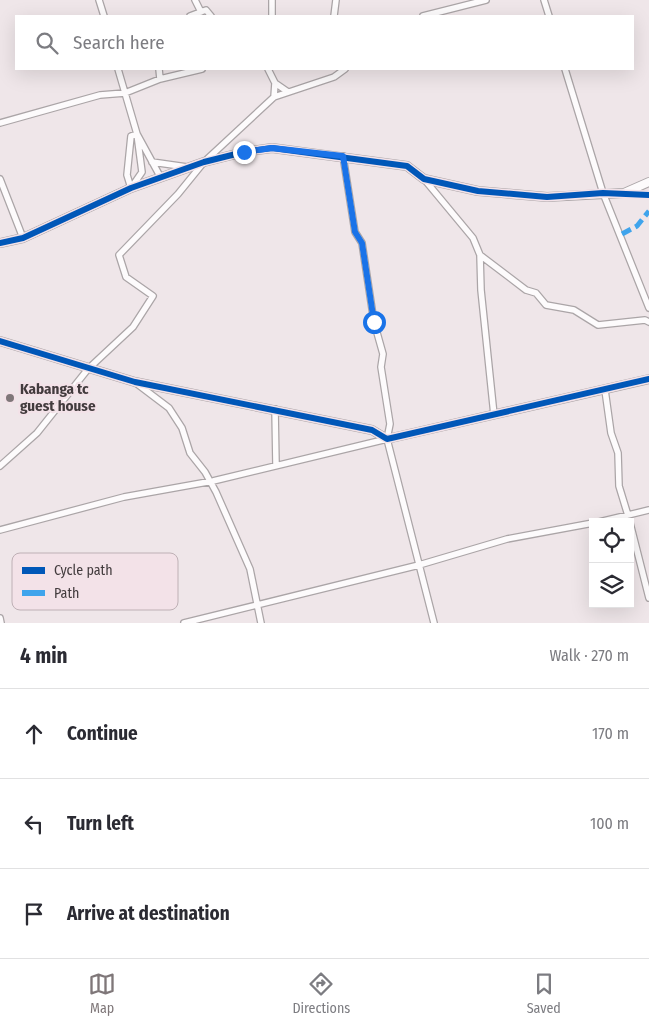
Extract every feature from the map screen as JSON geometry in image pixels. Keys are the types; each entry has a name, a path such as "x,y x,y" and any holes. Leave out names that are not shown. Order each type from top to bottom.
{"street":[{"path":"99,0 104,15"},
{"path":"195,0 201,12"},
{"path":"272,0 272,15"},
{"path":"334,15 336,0"},
{"path":"427,15 486,0"},
{"path":"544,0 549,15"},
{"path":"193,15 206,10 210,15"},
{"path":"118,70 137,134 142,172 131,188"},
{"path":"159,70 160,79"},
{"path":"0,123 100,95 125,92 160,79 198,70"},
{"path":"268,70 275,83 288,92"},
{"path":"0,466 37,433 88,369 133,327 153,296 126,277 119,255 178,194 204,162 274,97 334,78 345,70"},
{"path":"566,70 603,193 622,234 649,308"},
{"path":"274,97 275,83"},
{"path":"137,134 161,178"},
{"path":"131,188 127,175 131,136 137,134"},
{"path":"0,243 23,238 131,188 204,162 272,148 407,166 424,179 474,238 480,255 481,290 494,415"},
{"path":"343,156 355,232 362,243 374,322 383,354 382,367 390,424 387,439 434,623"},
{"path":"152,162 189,168"},
{"path":"0,179 23,238"},
{"path":"424,179 478,191 547,196 603,193 649,196"},
{"path":"624,193 649,182"},
{"path":"480,255 526,290 536,293 546,305 574,310 598,325 645,320 649,322"},
{"path":"2,343 135,382 372,430 387,439"},
{"path":"0,530 124,496 210,481 649,379"},
{"path":"135,382 169,408 182,428 190,453 210,481 250,569 261,623"},
{"path":"605,390 611,433 618,453 619,486 629,518"},
{"path":"275,410 276,465"},
{"path":"634,518 649,510"},
{"path":"184,623 420,565 507,539 589,524"},
{"path":"634,536 649,598"},
{"path":"0,618 1,623"}],"marked path":[{"path":"622,234 637,226 649,211"}],"cycle path":[{"path":"0,243 23,238 131,188 204,162 244,152 272,148 407,166 424,179 478,191 547,197 603,193 649,195"},
{"path":"0,341 135,382 372,430 387,439 649,379"}],"place":[{"name":"Kabanga tc guest house","path":"10,398"}],"route":[{"path":"244,152 272,148 343,156 355,232 362,243 374,322"}]}
